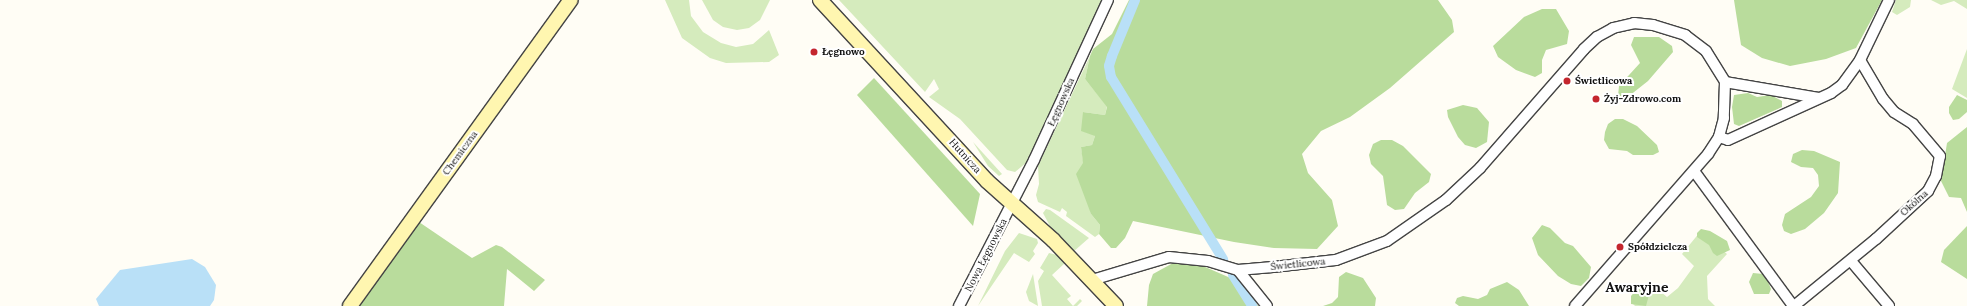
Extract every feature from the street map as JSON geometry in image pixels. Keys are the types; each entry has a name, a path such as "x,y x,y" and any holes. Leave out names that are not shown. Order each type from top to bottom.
{"street":[{"name":"Chemiczna","path":"350,306 571,0"},
{"name":"Hutnicza","path":"820,0 987,181 1053,240 1116,306"},
{"name":"Łęgnowska","path":"1012,203 1108,0"},
{"path":"1719,137 1728,140 1818,98 1842,85 1860,60 1889,0"},
{"name":"Świetlicowa","path":"1092,280 1169,257 1208,261 1238,270 1336,260 1387,241 1446,200 1475,173 1519,126 1584,49 1614,28 1644,23 1691,37 1706,51 1725,82"},
{"name":"Okólna","path":"1694,171 1793,306 1851,261 1928,191 1936,176 1940,156 1913,124 1894,112 1883,99 1860,60"},
{"path":"1575,306 1694,171 1719,137 1724,118 1725,82 1818,98"},
{"name":"Nowa Łęgnowska","path":"959,306 1012,203"},
{"path":"1851,261 1890,306"},
{"path":"1238,270 1267,306"}],"green space":[{"path":"665,0 689,0 691,16 703,32 721,43 736,47 753,44 769,30 779,55 769,62 726,63 710,58 682,38"},
{"path":"702,0 770,0 760,20 749,28 737,30 723,27 713,20"},
{"path":"839,0 1104,0 1027,162 1015,172 1007,170 960,119 929,97 939,89 934,79 925,92"},
{"path":"1129,0 1438,0 1452,20 1454,32 1390,88 1350,117 1321,131 1302,154 1308,173 1332,200 1338,226 1317,249 1274,248 1234,242 1133,221 1125,238 1116,248 1111,248 1099,234 1100,225 1091,214 1076,174 1083,163 1081,147 1092,145 1095,136 1081,131 1083,112 1105,115 1107,107 1085,79 1090,56 1093,49 1112,34"},
{"path":"1734,0 1882,0 1856,48 1826,59 1790,66 1762,58 1741,45"},
{"path":"1896,0 1911,0 1910,7 1897,15 1892,12"},
{"path":"1931,0 1967,0 1967,9 1954,1 1941,5"},
{"path":"1542,9 1556,9 1569,31 1567,44 1546,50 1542,60 1542,73 1535,77 1516,70 1498,57 1493,46 1524,17"},
{"path":"1634,37 1659,37 1672,46 1673,52 1648,81 1624,100 1618,96 1619,86 1640,63 1631,45"},
{"path":"1967,49 1967,98 1952,89"},
{"path":"1090,56 1085,79 1107,106 1105,115 1083,112 1095,136 1092,145 1081,147 1091,214 1100,225 1099,234 1095,237 1066,216 1067,212 1062,208 1060,212 1038,202 1036,195 1039,184 1038,166"},
{"path":"874,78 980,194 973,226 857,95"},
{"path":"1748,93 1757,97 1771,95 1782,101 1782,107 1739,126 1734,124 1732,107 1734,95"},
{"path":"1957,95 1967,100 1967,112 1959,119 1953,120 1949,113 1949,107"},
{"path":"1463,105 1477,108 1489,122 1487,142 1476,148 1465,145 1458,137 1448,117 1447,110"},
{"path":"1615,119 1623,119 1637,126 1657,145 1659,152 1653,155 1633,155 1627,151 1609,149 1604,140 1605,132 1608,124"},
{"path":"1967,127 1967,212 1961,198 1949,197 1941,181 1947,143"},
{"path":"1381,140 1392,140 1403,146 1431,174 1429,182 1415,193 1404,209 1395,210 1387,205 1383,176 1371,164 1369,155 1373,144"},
{"path":"973,142 1002,174 999,176 988,166"},
{"path":"1802,150 1814,151 1840,162 1838,193 1824,213 1805,229 1791,234 1784,231 1782,225 1785,214 1811,197 1819,186 1818,175 1813,168 1801,167 1791,162 1793,154"},
{"path":"1046,209 1050,210 1089,238 1073,252 1052,230 1043,213"},
{"path":"419,222 472,258 496,245 502,247 545,280 534,291 507,269 504,306 357,306"},
{"path":"1542,225 1550,228 1565,243 1573,246 1591,267 1589,278 1581,286 1571,284 1558,276 1538,255 1532,238"},
{"path":"1967,226 1967,279 1941,262 1944,250"},
{"path":"1701,229 1710,231 1727,241 1730,250 1717,256 1713,253 1709,245 1697,237 1697,233"},
{"path":"1700,232 1727,254 1707,276 1708,299 1715,306 1635,306 1633,304 1649,282 1667,297 1678,288 1694,266 1682,254"},
{"path":"1019,233 1037,239 1038,243 1033,251 1035,254 1029,262 1014,253 978,306 1005,251"},
{"path":"1049,253 1057,255 1065,263 1052,275 1071,296 1067,299 1073,306 1042,306 1038,281 1044,271 1040,268"},
{"path":"1173,263 1196,263 1242,283 1258,306 1147,306 1149,285 1153,274"},
{"path":"1346,272 1363,278 1376,298 1375,306 1323,306 1332,303 1338,297 1339,277"},
{"path":"1753,273 1763,274 1767,279 1771,289 1769,294 1754,294 1749,282"},
{"path":"1033,274 1038,306 1029,301 1026,292"},
{"path":"1507,282 1519,290 1529,306 1459,306 1455,303 1457,298 1463,296 1478,299 1487,295 1490,289"},
{"path":"1638,288 1650,291 1646,306 1631,304 1631,296"},
{"path":"1080,299 1082,301 1077,306 1073,306"}],"water":[{"path":"192,259 205,267 216,285 214,300 210,306 99,306 96,299 120,270"}],"waterway":[{"path":"1135,0 1112,56 1109,66 1111,77 1223,259"},
{"path":"1233,275 1252,306"}],"place":[{"name":"Łęgnowo","path":"814,52"},
{"name":"Świetlicowa","path":"1567,81"},
{"name":"Żyj-Zdrowo.com","path":"1596,99"},
{"name":"Spółdzielcza","path":"1620,247"}],"district":[{"name":"Awaryjne","path":"1637,287"}]}
